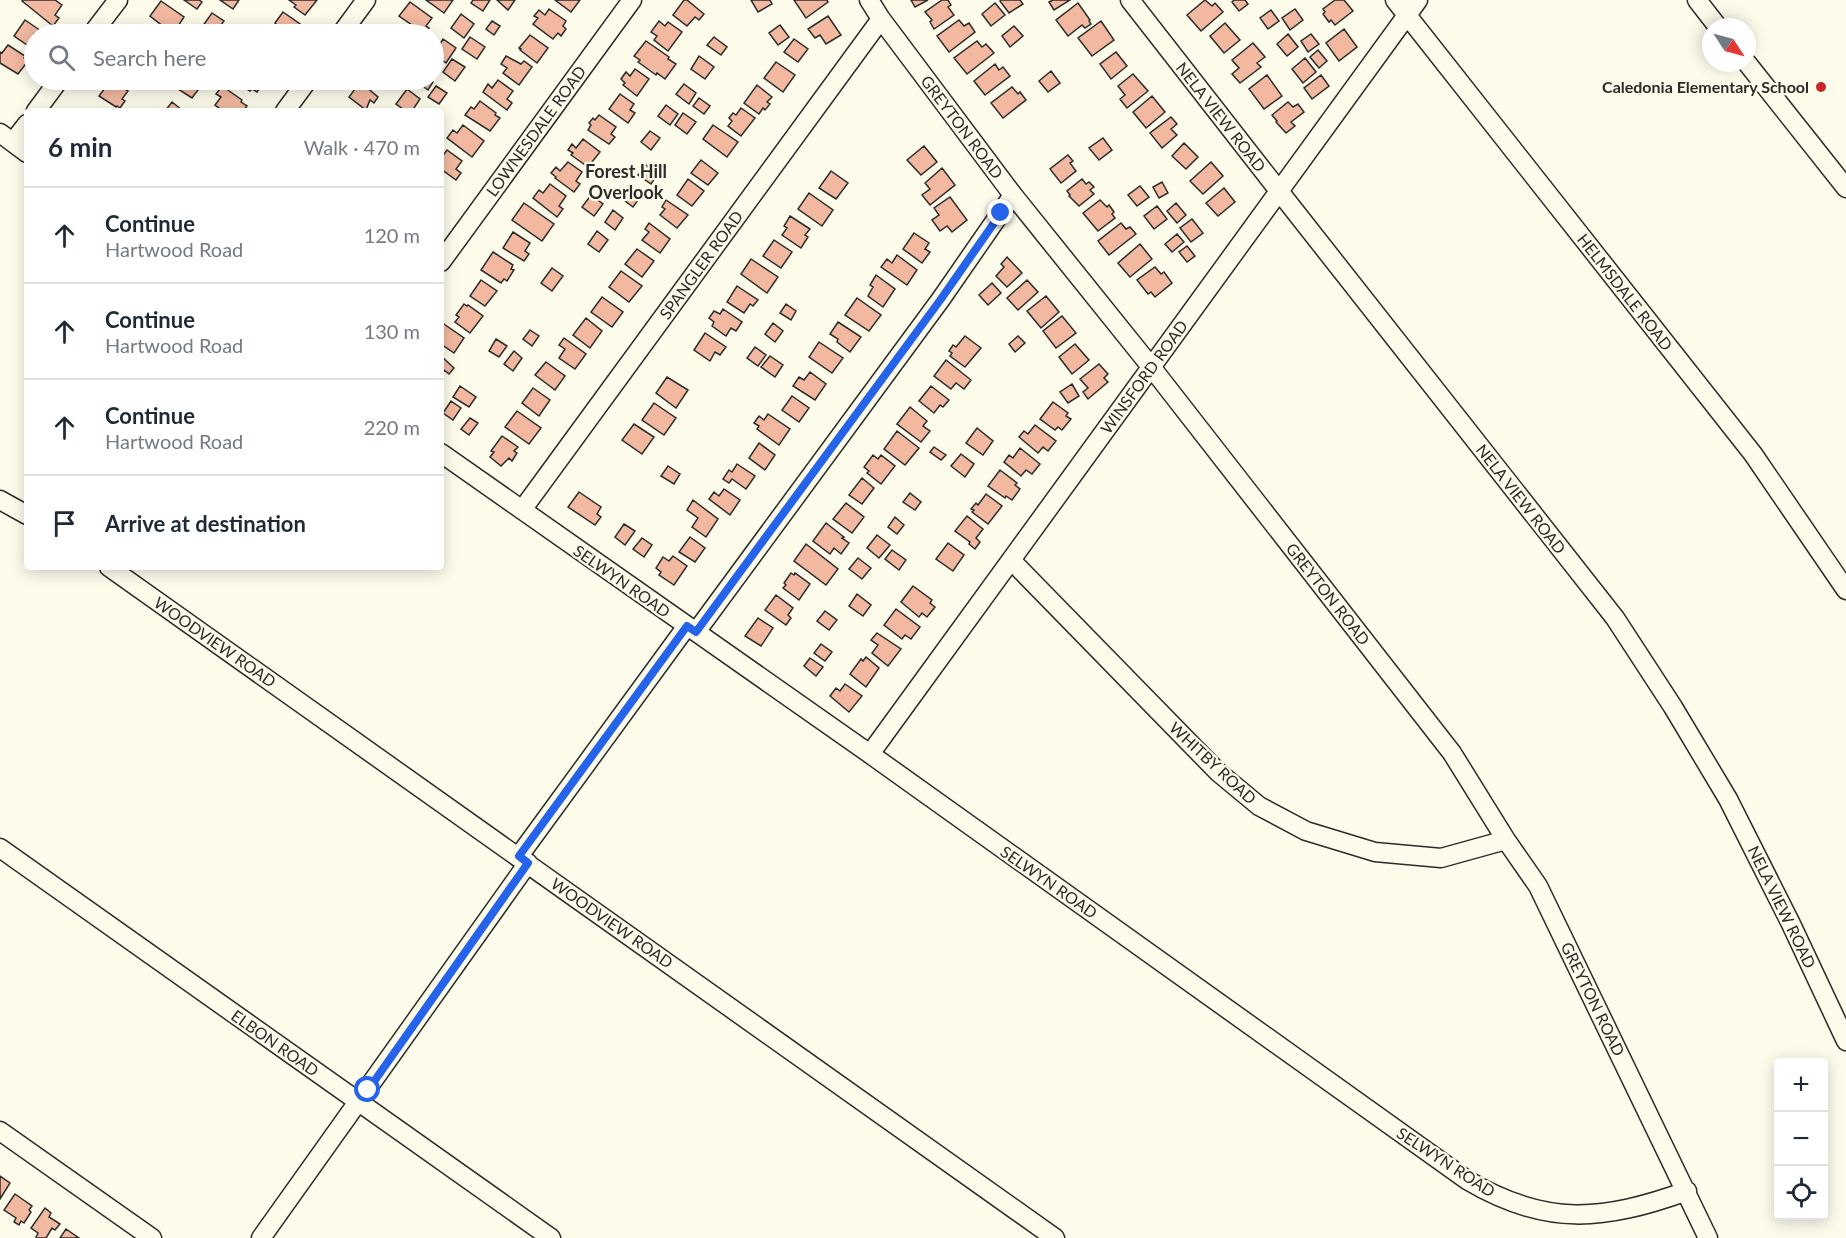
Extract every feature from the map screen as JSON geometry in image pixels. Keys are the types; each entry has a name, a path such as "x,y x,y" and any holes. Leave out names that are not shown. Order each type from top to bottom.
{"street":[{"path":"100,24 118,0"},
{"path":"348,24 366,0"},
{"name":"LOWNESDALE ROAD","path":"444,258 632,0"},
{"name":"GREYTON ROAD","path":"869,0 1013,195 1152,368 1452,753 1506,840 1538,886 1708,1238"},
{"name":"NELA VIEW ROAD","path":"1130,0 1615,618 1673,707 1728,799 1791,924 1846,1041"},
{"name":"HELMSDALE ROAD","path":"1395,0 1753,454 1846,590"},
{"name":"WINSFORD ROAD","path":"870,754 1418,0"},
{"path":"1697,0 1711,18"},
{"name":"SPANGLER ROAD","path":"522,510 881,19"},
{"path":"1754,72 1846,188"},
{"path":"38,108 52,90"},
{"path":"287,108 301,90"},
{"path":"13,143 24,128"},
{"path":"261,1238 359,1102 523,860 691,629 941,299 1013,195"},
{"name":"SELWYN ROAD","path":"444,455 870,754 1457,1173 1488,1192 1510,1202 1538,1210 1566,1214 1592,1214 1652,1204 1687,1191"},
{"path":"0,500 24,513"},
{"name":"WHITBY ROAD","path":"1011,560 1218,772 1259,806 1306,831 1375,852 1441,858 1506,840"},
{"name":"WOODVIEW ROAD","path":"113,570 1055,1238"},
{"name":"ELBON ROAD","path":"0,849 551,1238"},
{"path":"0,1131 152,1238"}],"building":[{"path":"55,0 62,5 55,15 59,18 54,24 51,24 22,1"},
{"path":"184,0 199,0 202,2 197,9"},
{"path":"220,0 239,0 233,9"},
{"path":"289,0 317,0 305,15"},
{"path":"426,0 453,0 444,13"},
{"path":"473,0 490,0 483,11 471,3"},
{"path":"497,0 515,0 508,10"},
{"path":"555,0 580,0 571,12"},
{"path":"684,0 704,14 699,20 695,17 687,26 673,15"},
{"path":"751,0 770,0 772,4 758,12"},
{"path":"794,0 827,0 828,2 806,18"},
{"path":"911,0 928,0 915,7"},
{"path":"942,0 948,0 951,5 948,7 954,15 934,29 930,22 932,20 925,12"},
{"path":"1001,0 1020,0 1023,4 1009,13"},
{"path":"1070,0 1054,10 1049,2"},
{"path":"1205,0 1212,6 1215,3 1223,12 1201,31 1187,15"},
{"path":"1245,0 1248,4 1239,11 1232,2"},
{"path":"1335,0 1344,0 1353,11 1335,25 1331,20 1329,22 1323,14 1325,12 1323,9"},
{"path":"161,1 184,17 179,24 160,24 150,16"},
{"path":"410,2 432,18 428,24 411,24 399,16"},
{"path":"995,3 1005,15 991,26 982,14"},
{"path":"1078,3 1091,24 1085,28 1082,25 1068,36 1056,20"},
{"path":"549,9 566,21 563,26 566,29 561,36 558,33 553,39 533,24 538,18 534,16 539,10 545,15"},
{"path":"1295,9 1303,20 1290,30 1282,18"},
{"path":"1271,10 1279,21 1268,29 1260,18"},
{"path":"283,12 300,24 276,24"},
{"path":"212,13 224,21 222,24 204,24"},
{"path":"461,14 474,24 464,38 451,28"},
{"path":"828,16 841,35 826,44 820,35 815,38 808,29"},
{"path":"25,20 31,24 24,24 24,43 14,36"},
{"path":"959,20 964,26 969,23 975,32 949,52 937,36"},
{"path":"492,21 500,26 494,35 486,29"},
{"path":"659,21 665,26 668,22 682,32 668,51 654,40 657,36 651,32"},
{"path":"1101,21 1114,40 1092,56 1078,38"},
{"path":"1225,23 1240,40 1224,53 1210,36"},
{"path":"780,25 789,37 778,45 769,33"},
{"path":"1014,26 1023,36 1010,47 1002,36"},
{"path":"1344,29 1357,47 1339,61 1326,43"},
{"path":"1288,34 1298,47 1287,56 1277,44"},
{"path":"1311,34 1319,44 1308,52 1301,41"},
{"path":"530,35 548,48 537,63 519,48"},
{"path":"470,37 485,47 477,59 462,49"},
{"path":"714,37 727,47 721,55 707,45"},
{"path":"794,39 808,49 798,62 784,52"},
{"path":"444,40 456,48 446,63 444,62"},
{"path":"646,41 676,64 665,79 638,62 640,60 634,56"},
{"path":"977,41 982,47 986,44 994,53 967,74 954,58"},
{"path":"1253,43 1265,57 1257,63 1261,67 1240,83 1232,74 1239,68 1232,60"},
{"path":"8,45 24,55 24,66 18,74 0,63 0,52 2,53"},
{"path":"1318,50 1327,61 1319,68 1310,57"},
{"path":"1116,52 1127,66 1111,79 1100,64"},
{"path":"506,56 521,64 524,61 532,67 519,85 503,73 507,68 501,64"},
{"path":"699,56 714,67 705,79 691,69"},
{"path":"1305,58 1316,72 1303,83 1292,69"},
{"path":"452,59 465,67 455,81 444,71"},
{"path":"776,62 795,75 783,92 764,78"},
{"path":"995,64 999,70 1003,67 1010,76 985,95 974,81"},
{"path":"635,69 649,79 637,96 623,85 625,83 621,79 626,72 630,76"},
{"path":"1051,71 1060,83 1048,92 1039,81"},
{"path":"1133,74 1148,91 1127,108 1120,99 1125,95 1118,86"},
{"path":"1267,75 1282,96 1264,109 1249,89"},
{"path":"1321,75 1329,86 1312,99 1304,88"},
{"path":"498,80 513,91 507,99 512,103 507,110 483,92 488,84 492,88"},
{"path":"684,84 696,93 689,104 676,94"},
{"path":"757,85 772,97 767,102 770,104 759,114 744,103"},
{"path":"1012,87 1026,100 1003,118 991,103"},
{"path":"104,90 128,91 122,99 125,101 120,108 99,96"},
{"path":"180,90 198,90 192,98"},
{"path":"219,90 228,90 247,106 245,108 219,108 215,105 221,97 216,94"},
{"path":"354,90 370,90 378,97 374,103 370,100 367,108 363,108 349,97"},
{"path":"406,90 420,99 414,108 402,108 396,104"},
{"path":"433,90 442,90 447,93 439,104 428,97"},
{"path":"620,94 634,104 630,110 635,113 628,123 609,109"},
{"path":"1152,96 1165,112 1146,128 1133,112"},
{"path":"699,98 710,106 704,114 693,106"},
{"path":"480,101 500,118 490,131 465,115"},
{"path":"172,102 180,108 167,108"},
{"path":"1288,102 1293,107 1298,104 1304,112 1291,122 1295,126 1286,133 1272,115"},
{"path":"666,105 678,114 670,125 658,116"},
{"path":"741,108 755,118 741,136 728,126 732,121 729,118 733,113 736,115"},
{"path":"683,113 696,122 687,134 675,125"},
{"path":"599,115 616,127 611,134 615,137 609,144 588,130 591,125 589,123"},
{"path":"1171,117 1177,124 1171,129 1177,135 1162,148 1150,133"},
{"path":"463,125 484,141 472,157 447,138 453,130 457,133"},
{"path":"713,125 738,142 727,157 703,139"},
{"path":"650,131 660,138 651,150 641,142"},
{"path":"1103,138 1112,150 1099,160 1089,148"},
{"path":"583,139 600,152 588,167 571,155 573,153 568,150 572,144 576,148"},
{"path":"1184,143 1198,157 1186,169 1172,156"},
{"path":"924,146 937,162 921,175 907,160"},
{"path":"447,150 462,161 456,169 461,173 456,180 444,171 444,154"},
{"path":"1068,155 1076,171 1061,183 1050,169"},
{"path":"701,160 718,173 708,185 691,173"},
{"path":"568,162 582,172 576,181 580,184 574,192 551,173 556,167 560,171"},
{"path":"1211,162 1223,176 1203,194 1190,181"},
{"path":"646,165 658,174 651,184 638,175"},
{"path":"942,168 955,185 930,205 922,195 930,189 925,183"},
{"path":"831,171 848,183 836,199 819,188"},
{"path":"688,179 704,191 692,206 677,195"},
{"path":"1082,179 1086,184 1089,182 1094,187 1090,190 1094,194 1079,206 1067,191"},
{"path":"1162,182 1168,193 1159,198 1153,187"},
{"path":"550,184 566,196 559,206 563,209 557,217 533,198 539,190 543,193"},
{"path":"1140,186 1149,197 1137,206 1128,195"},
{"path":"628,187 641,196 633,207 620,197"},
{"path":"1224,188 1235,202 1218,216 1206,203"},
{"path":"809,193 833,210 822,226 798,209"},
{"path":"591,195 603,204 594,216 582,207"},
{"path":"950,197 967,220 952,232 947,226 940,231 932,220 939,215 934,208"},
{"path":"666,200 688,215 677,228 660,215 665,209 662,207"},
{"path":"1100,200 1107,207 1109,205 1115,218 1098,231 1083,213"},
{"path":"524,203 554,224 542,241 512,220"},
{"path":"1176,203 1186,215 1177,223 1167,211"},
{"path":"1157,206 1167,219 1154,229 1144,216"},
{"path":"613,210 623,218 615,230 605,222"},
{"path":"790,216 810,229 805,235 808,237 801,248 782,235 787,228 784,226"},
{"path":"1192,219 1203,233 1191,242 1180,228"},
{"path":"649,223 670,239 660,253 642,240 649,232 645,229"},
{"path":"1121,223 1126,229 1130,227 1136,234 1109,255 1098,241"},
{"path":"597,231 608,240 599,252 588,244"},
{"path":"513,232 530,243 525,251 529,254 524,261 503,248"},
{"path":"914,233 929,243 925,249 930,252 922,263 903,249"},
{"path":"1177,234 1184,242 1172,252 1165,244"},
{"path":"774,240 792,252 781,268 763,256"},
{"path":"1140,244 1152,259 1130,277 1118,263"},
{"path":"1187,246 1195,256 1187,262 1179,252"},
{"path":"637,249 654,261 642,277 625,264"},
{"path":"493,252 513,265 511,269 514,270 507,281 504,279 501,283 481,270"},
{"path":"897,255 917,270 907,285 881,267 887,259 892,263"},
{"path":"1007,257 1022,273 1007,287 996,276 1004,267 1001,264"},
{"path":"751,259 778,277 767,293 741,274"},
{"path":"1155,267 1161,274 1164,272 1172,283 1155,297 1151,292 1148,294 1137,280"},
{"path":"552,268 563,276 552,291 541,283"},
{"path":"621,271 642,286 629,302 609,287"},
{"path":"876,275 895,289 883,307 868,296 873,287 870,285"},
{"path":"481,280 497,291 485,306 470,296"},
{"path":"1027,280 1038,292 1018,310 1007,298"},
{"path":"992,283 1001,293 988,305 979,295"},
{"path":"737,286 758,300 753,306 750,304 744,313 727,302"},
{"path":"1046,296 1059,312 1041,328 1027,311"},
{"path":"602,297 623,312 612,327 591,312"},
{"path":"857,298 881,315 869,331 845,315"},
{"path":"464,304 483,316 470,333 455,322 459,317 456,315"},
{"path":"786,304 796,311 791,320 780,313"},
{"path":"723,309 742,322 736,331 731,328 726,336 712,326 714,322 709,318 714,311 720,314"},
{"path":"1062,316 1076,333 1056,348 1043,331"},
{"path":"586,318 602,331 590,348 573,335"},
{"path":"838,322 861,337 850,352 830,334"},
{"path":"773,323 783,331 775,342 765,334"},
{"path":"444,324 464,338 454,353 444,346"},
{"path":"530,330 539,336 532,346 523,339"},
{"path":"705,333 726,347 720,355 715,352 710,361 694,350"},
{"path":"965,336 981,348 965,367 950,356 952,353 949,351 953,345 956,347"},
{"path":"1018,336 1025,343 1015,352 1009,344"},
{"path":"564,338 586,354 575,369 559,358 565,349 559,345"},
{"path":"496,339 507,346 499,357 489,351"},
{"path":"819,342 843,358 832,373 809,357"},
{"path":"1075,344 1089,360 1072,374 1059,357"},
{"path":"755,347 766,355 758,366 747,358"},
{"path":"514,351 522,358 513,371 504,364"},
{"path":"770,356 783,365 775,377 761,367"},
{"path":"444,359 454,368 449,374 444,370"},
{"path":"946,360 971,380 964,389 956,383 951,389 934,376"},
{"path":"546,362 565,376 555,390 535,375"},
{"path":"1099,364 1108,374 1104,378 1108,382 1088,399 1083,392 1088,388 1080,379"},
{"path":"810,372 826,384 815,400 793,386 799,377 804,380"},
{"path":"667,377 688,390 676,408 656,393"},
{"path":"1072,384 1079,396 1068,403 1060,392"},
{"path":"460,386 476,397 469,407 453,397"},
{"path":"931,386 949,400 943,407 940,405 934,413 919,401"},
{"path":"533,388 550,400 539,416 522,403"},
{"path":"792,396 809,408 799,422 782,410"},
{"path":"451,401 461,408 453,420 444,412"},
{"path":"1053,402 1068,413 1066,416 1071,419 1062,430 1058,427 1055,430 1040,419"},
{"path":"654,403 676,418 664,435 642,420"},
{"path":"910,407 927,421 923,426 930,431 921,442 897,424"},
{"path":"517,411 541,428 529,444 505,427"},
{"path":"768,414 790,429 779,445 757,429 759,426 754,423 759,416 764,420"},
{"path":"470,418 478,423 469,435 461,429"},
{"path":"634,424 654,437 642,454 622,440"},
{"path":"1035,425 1056,441 1048,451 1043,447 1038,453 1019,437 1024,431 1028,434"},
{"path":"977,428 993,441 983,455 966,443"},
{"path":"897,431 919,448 905,465 884,449"},
{"path":"502,436 518,447 514,451 517,453 512,461 509,458 501,466 490,457 494,452 491,451"},
{"path":"759,443 775,455 765,470 749,458"},
{"path":"934,447 946,455 941,460 930,452"},
{"path":"1020,448 1040,464 1032,474 1026,470 1021,476 1004,462 1009,455 1013,458"},
{"path":"961,454 974,464 965,477 951,466"},
{"path":"873,455 878,459 881,455 895,466 881,484 867,473 869,471 864,467"},
{"path":"737,464 755,476 746,489 732,479 729,483 723,479 729,470 732,472"},
{"path":"668,466 680,474 674,484 661,476"},
{"path":"1000,470 1017,483 1015,485 1020,489 1012,500 988,486"},
{"path":"862,478 874,488 862,504 849,495"},
{"path":"724,489 740,500 730,515 709,499 714,492 719,496"},
{"path":"579,492 601,507 597,514 601,517 595,525 568,507"},
{"path":"910,493 921,502 915,510 903,502"},
{"path":"986,494 1002,506 988,524 971,509 976,503 978,505"},
{"path":"693,500 718,519 706,537 692,527 698,518 687,510"},
{"path":"846,503 864,517 852,533 833,519"},
{"path":"967,516 983,529 976,538 980,542 975,549 969,544 970,542 955,531"},
{"path":"895,517 904,525 897,534 888,527"},
{"path":"826,523 849,543 841,554 834,548 830,554 813,541"},
{"path":"624,524 635,531 625,545 615,537"},
{"path":"877,535 890,545 879,558 867,548"},
{"path":"690,537 705,548 695,562 679,552"},
{"path":"642,538 652,545 644,557 633,549"},
{"path":"948,543 964,555 953,571 936,559"},
{"path":"806,544 838,569 826,585 794,561"},
{"path":"892,550 906,560 899,570 885,559"},
{"path":"673,556 687,566 674,585 659,575 661,572 656,568 663,557 669,561"},
{"path":"858,558 871,568 862,579 849,569"},
{"path":"791,573 794,575 795,573 810,584 799,600 783,588"},
{"path":"913,586 932,600 930,603 935,607 927,617 922,613 919,617 901,602"},
{"path":"857,594 871,605 863,616 849,606"},
{"path":"776,595 793,608 788,615 791,618 786,625 765,610"},
{"path":"896,609 920,627 911,639 905,635 902,639 884,625"},
{"path":"825,611 837,620 829,630 817,621"},
{"path":"758,618 773,628 761,646 745,636"},
{"path":"877,633 901,649 888,666 872,653 878,645 871,640"},
{"path":"821,644 832,652 825,661 814,653"},
{"path":"866,657 879,668 866,687 850,674 861,659 863,661"},
{"path":"810,658 823,667 816,676 804,666"},
{"path":"845,684 862,696 849,712 830,696 836,688 840,691"},
{"path":"0,1176 10,1183 0,1199"},
{"path":"15,1194 32,1206 24,1223 21,1221 19,1225 14,1222 16,1218 4,1210"},
{"path":"45,1208 51,1213 49,1217 60,1224 55,1230 52,1228 46,1238 37,1238 38,1233 31,1228"},
{"path":"66,1229 79,1238 60,1238"}],"place":[{"name":"Caledonia Elementary School","path":"1821,87"}],"district":[{"name":"Forest Hill Overlook","path":"626,182"}],"route":[{"path":"368,1090 528,863 519,856 687,626 696,632 941,299 1001,213"}]}
